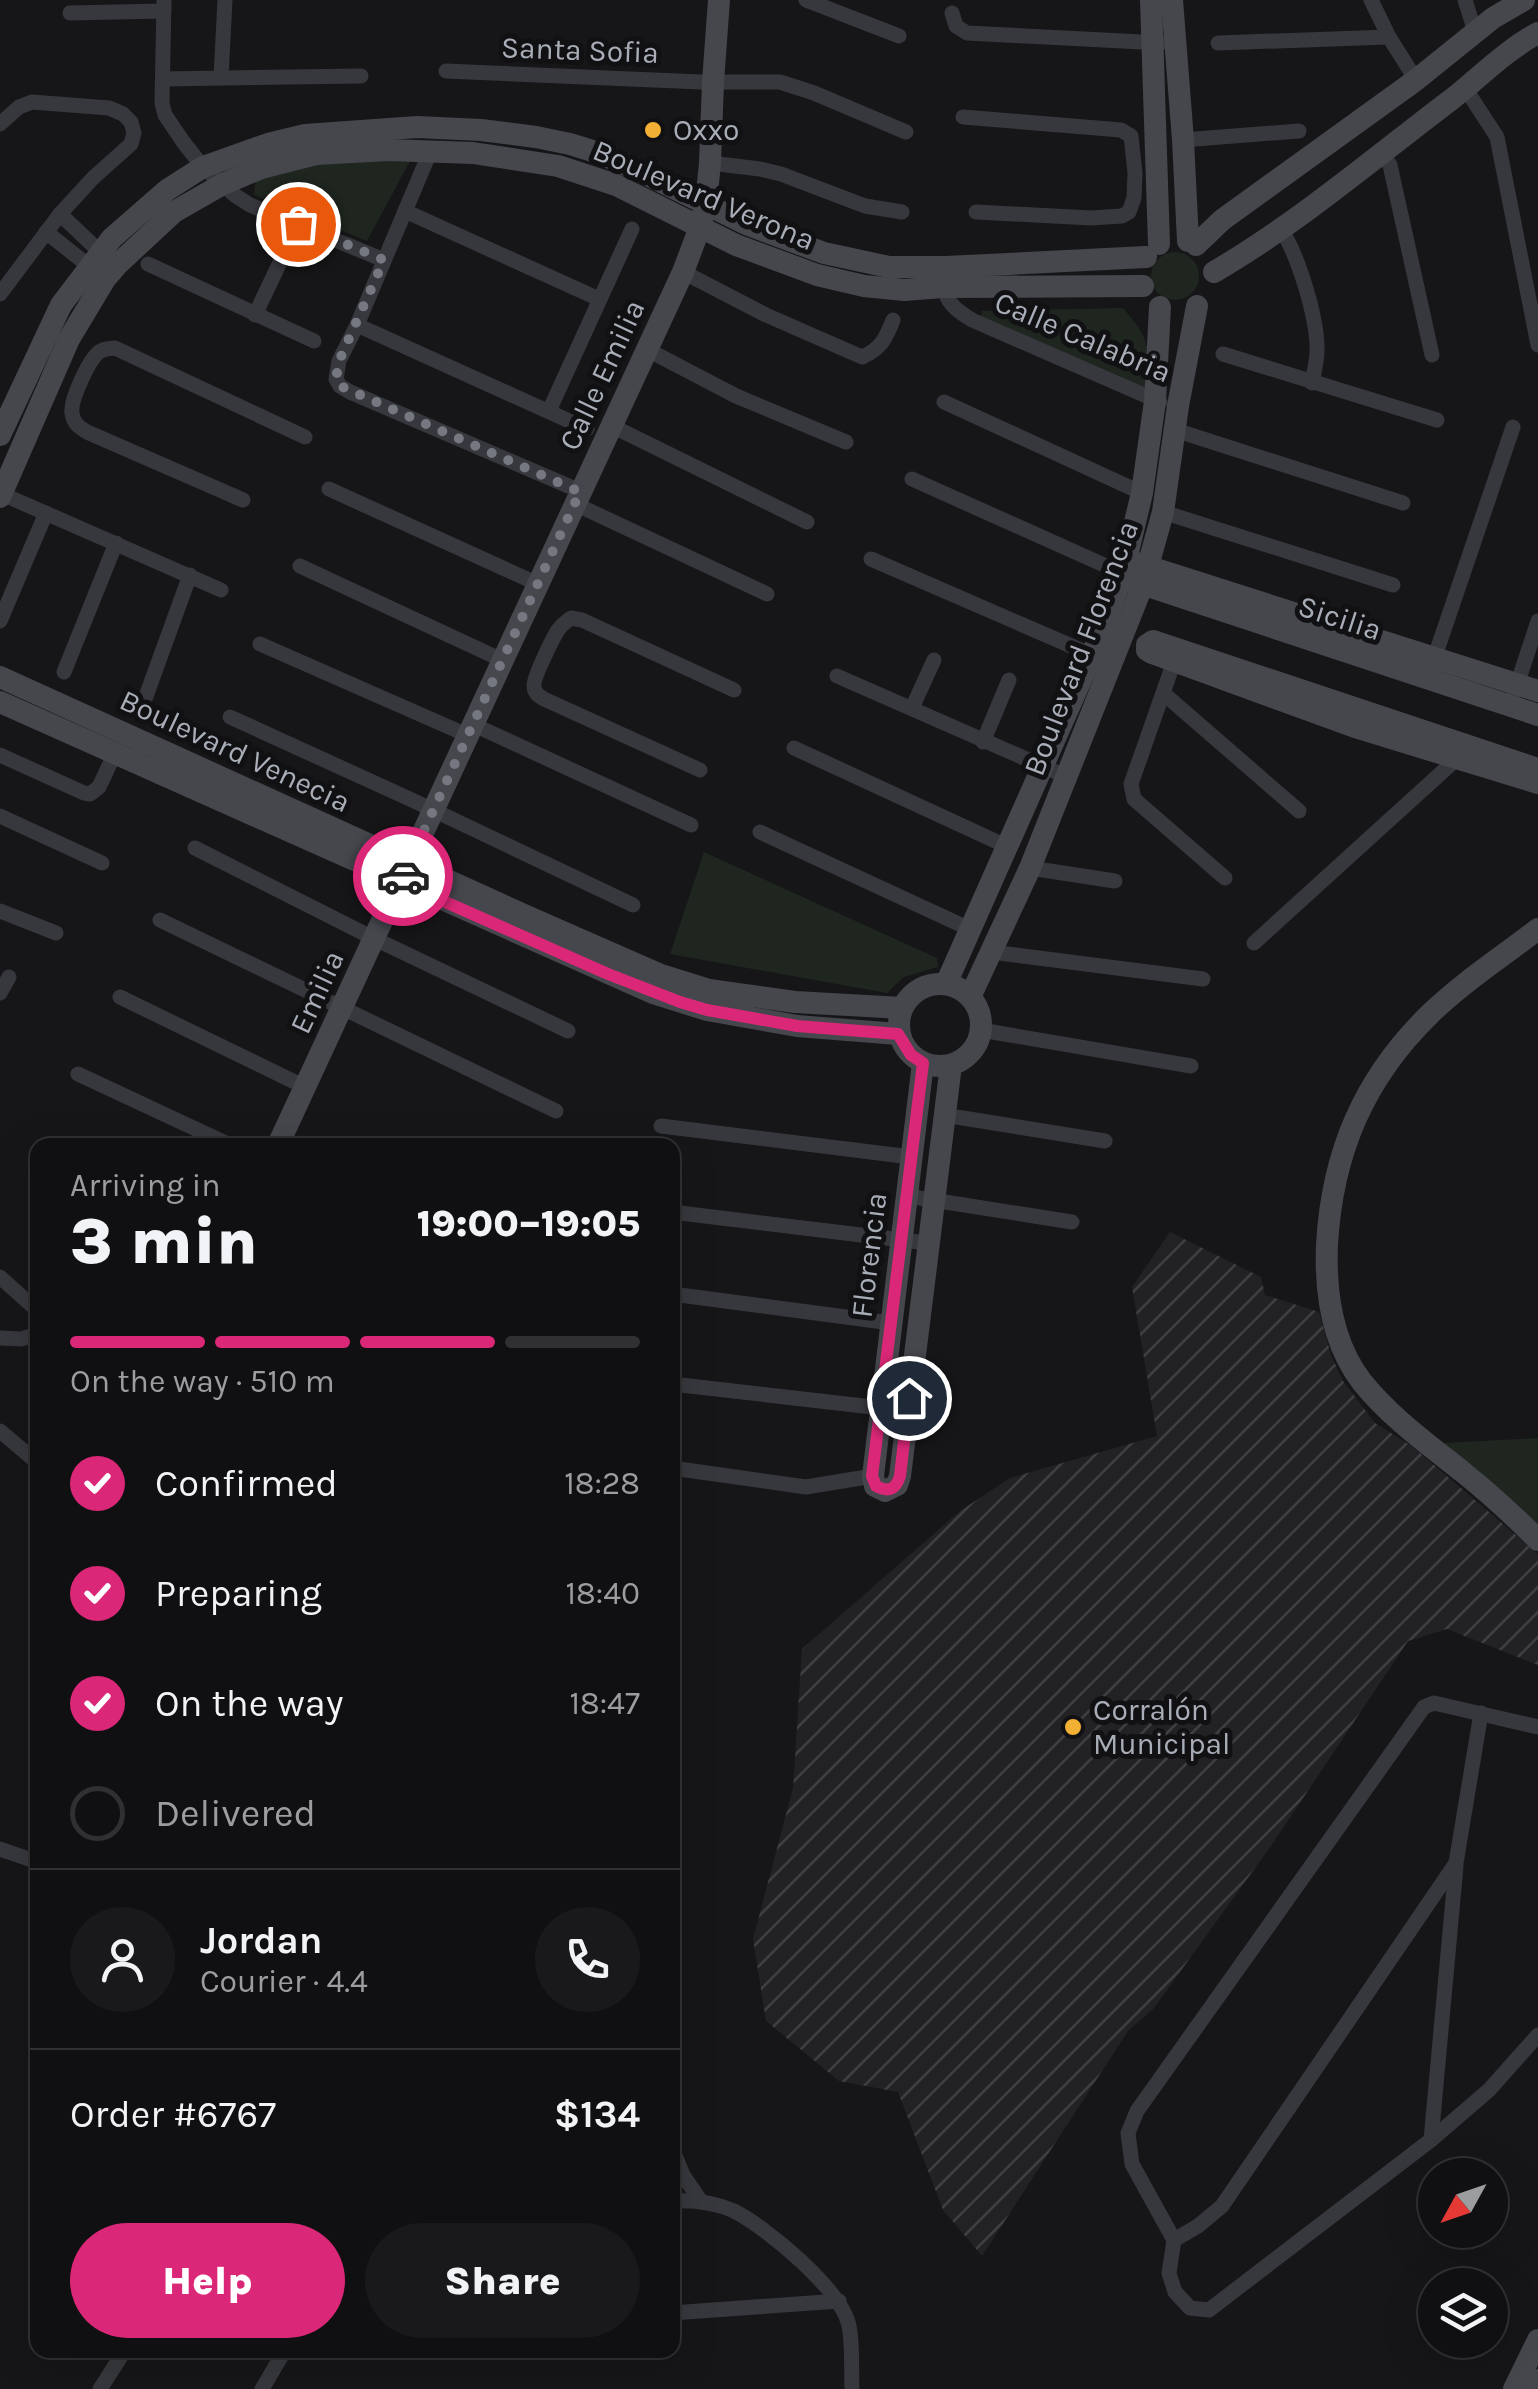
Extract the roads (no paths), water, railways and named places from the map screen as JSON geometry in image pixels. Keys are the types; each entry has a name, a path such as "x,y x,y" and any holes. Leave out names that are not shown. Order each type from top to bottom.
{"street":[{"path":"220,77 225,0"},
{"name":"Calle Emilia","path":"404,873 648,350 700,228 710,163 719,0"},
{"path":"806,0 899,36"},
{"path":"1150,0 1164,43 1183,140 1192,243"},
{"path":"1153,250 1146,172 1172,0"},
{"path":"1370,0 1416,80"},
{"path":"1465,0 1475,32"},
{"path":"1192,243 1416,80 1475,32 1524,0"},
{"path":"70,13 164,6 162,103 165,115 203,166 250,204 384,260"},
{"path":"952,13 956,26 967,32 1164,43"},
{"path":"1214,272 1281,228 1538,33"},
{"path":"1218,43 1389,37"},
{"name":"Santa Sofia","path":"446,72 780,82 906,132"},
{"path":"163,79 361,76"},
{"path":"1466,88 1493,127 1502,154 1538,345"},
{"path":"0,124 19,107 32,102 109,108 124,114 134,133 131,144 92,178 60,214 0,294"},
{"path":"963,117 1121,130 1131,136 1146,172 1129,212 1114,218 976,212"},
{"name":"Boulevard Verona","path":"0,435 60,305 98,266 134,217 203,166 305,135 417,127 536,137 599,153 746,224 824,253 944,277 1143,286"},
{"path":"1183,140 1299,131"},
{"name":"Boulevard Verona","path":"1,496 98,266 144,238 174,212 222,184 261,168 316,154 388,150 472,154 558,166 616,185 700,228 790,266 844,282 904,290 944,277 1153,250"},
{"path":"430,152 339,361 336,379 340,386 578,498 767,594"},
{"path":"1381,153 1390,165 1432,354"},
{"path":"710,163 770,172 865,206 902,212"},
{"path":"1185,189 1205,210 1238,208"},
{"path":"405,211 599,299"},
{"path":"60,214 98,266"},
{"path":"255,315 298,224"},
{"path":"1281,228 1305,286 1316,332 1312,382"},
{"path":"549,411 632,229"},
{"path":"46,232 98,266"},
{"path":"1177,239 1192,243 1205,252 1214,272 1207,297 1185,311 1160,308 1143,286 1142,266 1153,250 1177,239"},
{"path":"148,264 314,342"},
{"path":"683,272 862,356 874,352 884,341 893,320"},
{"name":"Calle Calabria","path":"944,277 950,304 972,320 1169,412 1403,503"},
{"name":"Boulevard Florencia","path":"970,997 1030,868 1065,776 1130,571 1142,493 1169,412 1197,306"},
{"name":"Boulevard Florencia","path":"946,984 1130,571 1163,512 1169,412 1160,308"},
{"path":"357,325 587,429"},
{"path":"243,500 81,428 72,419 82,382 97,354 116,348 305,437"},
{"path":"648,350 736,396 846,442"},
{"path":"1223,354 1437,420"},
{"path":"56,372 82,382"},
{"path":"944,402 1142,493"},
{"path":"612,426 808,522"},
{"path":"1431,668 1513,428"},
{"path":"912,479 1130,571"},
{"path":"330,489 538,584"},
{"path":"1,496 222,590"},
{"path":"1163,512 1393,585"},
{"path":"0,621 46,513"},
{"path":"64,672 116,543"},
{"path":"871,559 1092,654"},
{"path":"300,566 502,660"},
{"name":"Sicilia","path":"1130,571 1522,694 1538,715"},
{"path":"145,698 190,575"},
{"path":"700,770 544,700 534,686 548,648 566,622 571,618 582,620 734,690"},
{"path":"1522,694 1537,630"},
{"path":"515,633 548,648"},
{"path":"260,644 469,729 690,826"},
{"path":"1225,878 1134,800 1130,784 1177,655 1463,753 1538,783"},
{"path":"912,708 934,660"},
{"path":"837,676 1065,776"},
{"name":"Boulevard Venecia","path":"0,677 653,993 797,1026 898,1034"},
{"path":"984,742 1010,680"},
{"path":"1163,693 1299,811"},
{"name":"Boulevard Venecia","path":"0,702 404,873 661,975 709,990 795,1002 902,1008"},
{"path":"230,718 633,905"},
{"path":"794,748 1006,846"},
{"path":"0,755 90,794 99,787 115,752"},
{"path":"1463,753 1538,769"},
{"path":"1254,943 1463,753"},
{"path":"0,816 102,863"},
{"path":"760,832 972,930"},
{"path":"195,848 568,1032"},
{"path":"1030,868 1115,882"},
{"name":"Emilia","path":"281,1138 404,873"},
{"path":"0,911 56,933"},
{"path":"160,920 556,1111"},
{"path":"1538,929 1431,1013 1378,1077 1346,1141 1328,1225 1326,1270 1336,1334 1362,1381 1385,1408 1538,1540"},
{"path":"992,952 1203,979"},
{"path":"0,993 8,977"},
{"path":"946,984 970,997 978,1008 981,1030 974,1049 964,1059 937,1066 911,1055 898,1034 902,1008 910,997 920,988 946,984"},
{"path":"120,997 306,1087"},
{"path":"981,1030 1191,1066"},
{"name":"Florencia","path":"923,1063 872,1476 876,1486 886,1490 897,1485 900,1476 951,1065"},
{"path":"78,1074 215,1138"},
{"path":"944,1115 1106,1141"},
{"path":"661,1126 912,1157"},
{"path":"907,1196 1072,1222"},
{"path":"680,1213 927,1244"},
{"path":"0,1277 30,1304"},
{"path":"680,1295 891,1322"},
{"path":"0,1338 30,1336"},
{"path":"680,1385 881,1408"},
{"path":"0,1432 30,1456"},
{"path":"680,1469 806,1487 872,1476"},
{"path":"1538,1727 1434,1703 1424,1707 1137,2111 1128,2134 1132,2164 1174,2240 1169,2273 1175,2292 1190,2308 1208,2310 1431,2140 1488,2090 1538,2036"},
{"path":"1431,2140 1456,1862 1481,1713"},
{"path":"0,1849 30,1858"},
{"path":"1174,2240 1222,2206 1456,1862"},
{"path":"680,2170 700,2200"},
{"path":"680,2200 700,2200 734,2211 766,2232 816,2276 838,2301 849,2324 852,2389"},
{"path":"680,2313 838,2301"},
{"path":"1514,2389 1538,2340"},
{"path":"100,2389 120,2358"},
{"path":"262,2389 280,2358"},
{"path":"1534,2389 1538,2380"}],"place":[{"name":"Oxxo","path":"653,130"},
{"name":"Corralón Municipal","path":"1073,1727"}]}
